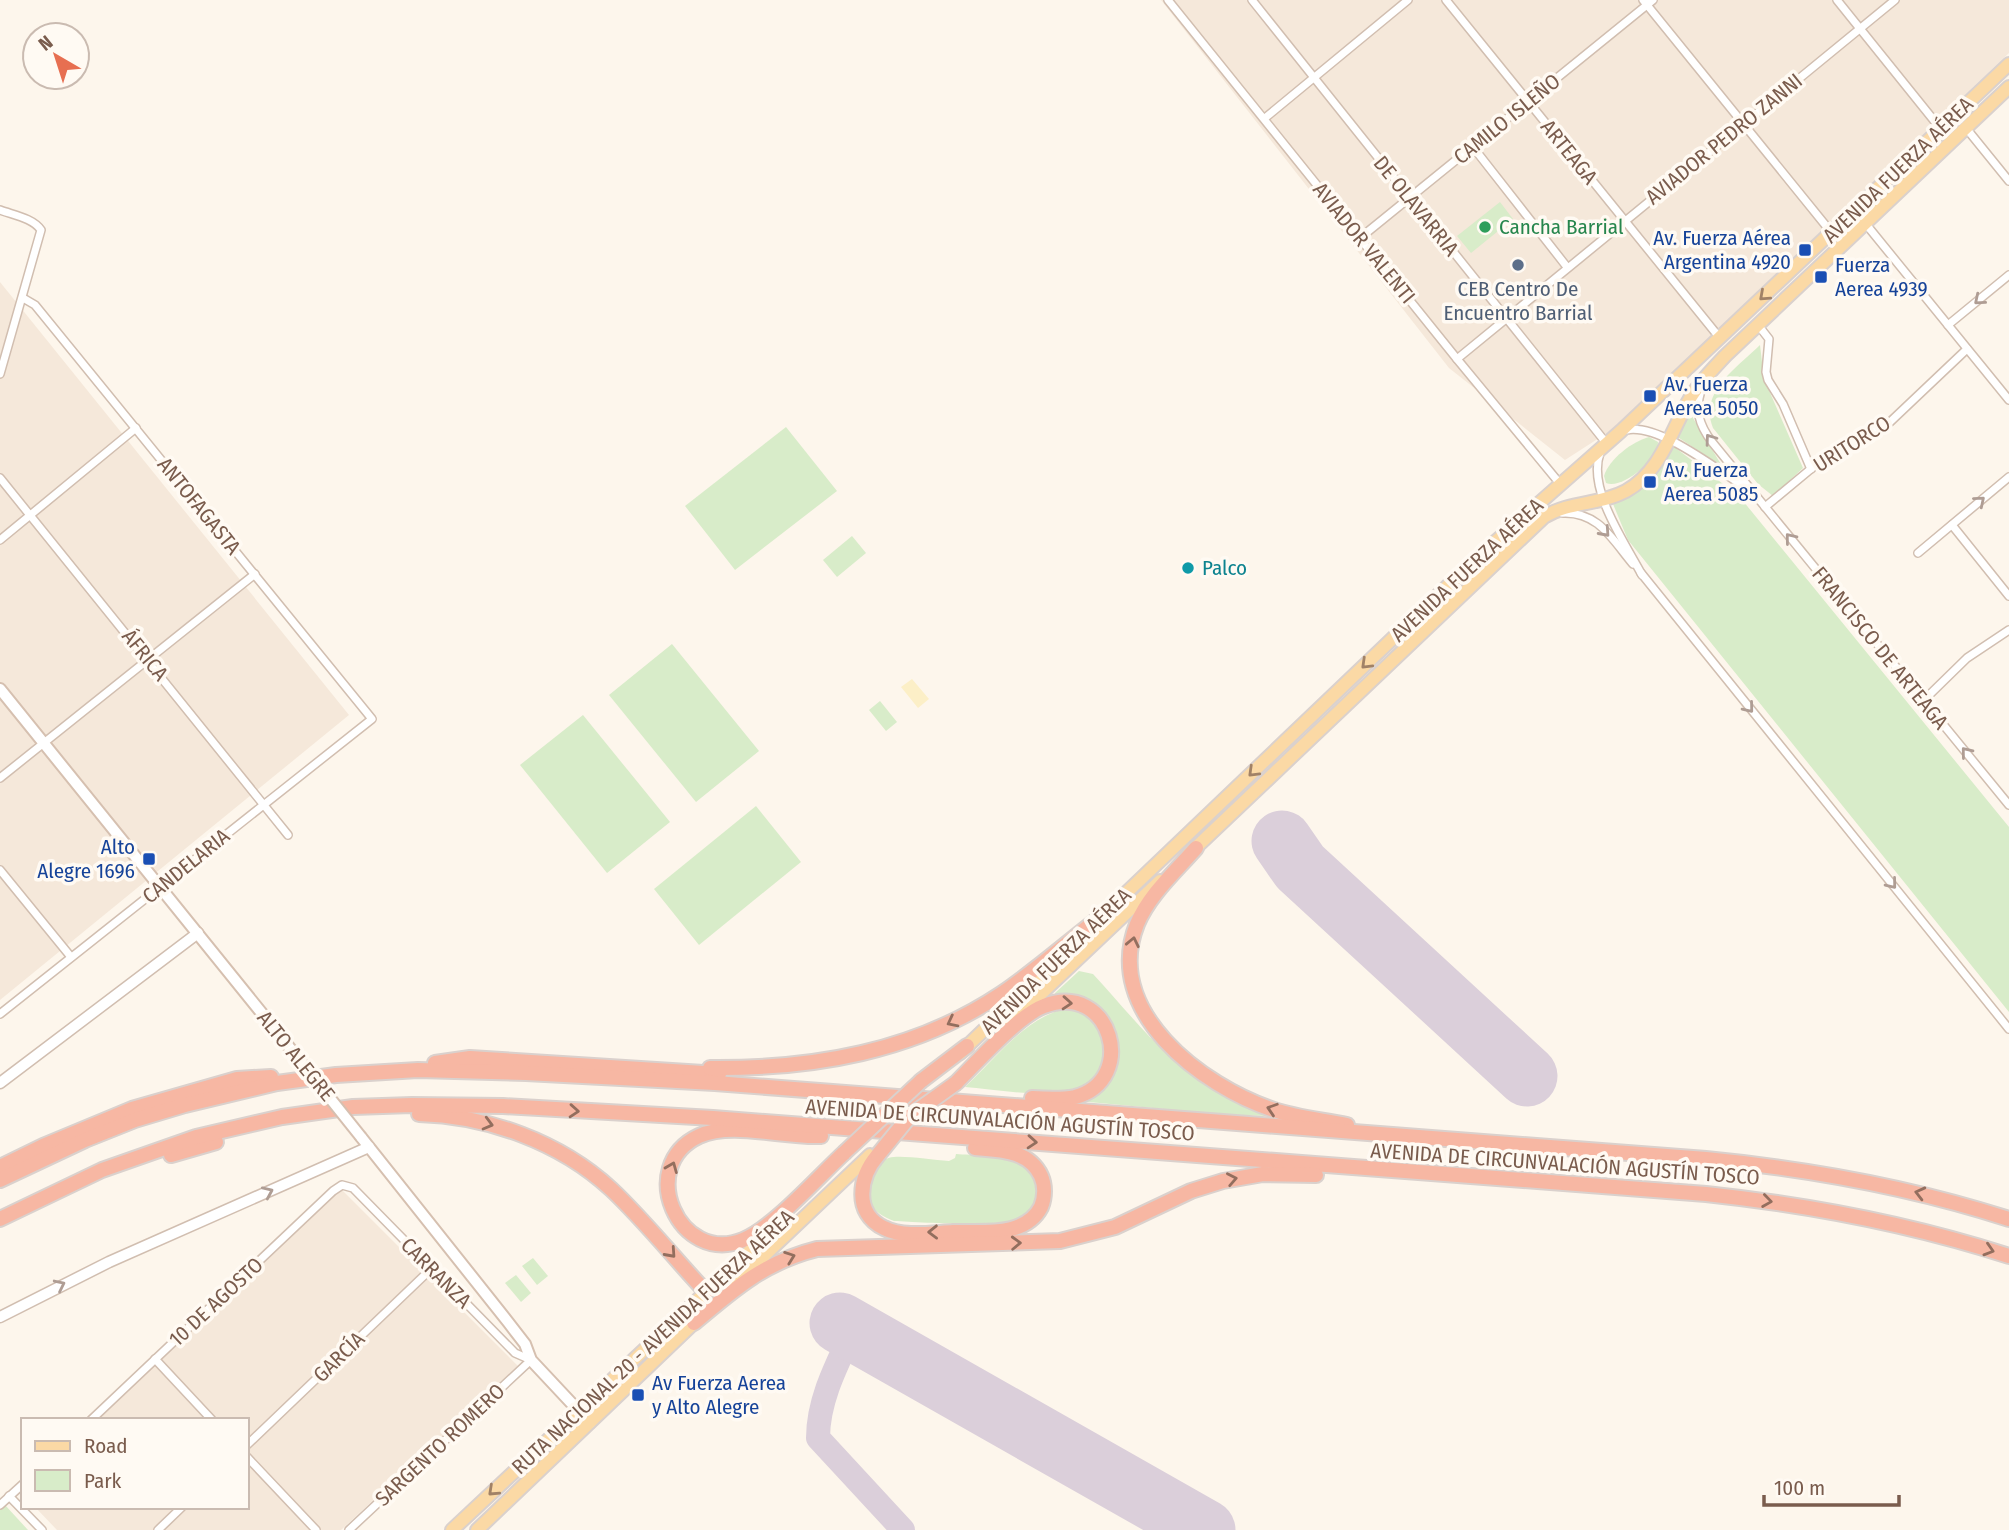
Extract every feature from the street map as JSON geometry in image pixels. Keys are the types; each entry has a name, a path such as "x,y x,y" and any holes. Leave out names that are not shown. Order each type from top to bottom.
{"highway":[{"path":"1196,848 1151,900 1133,937 1130,966 1133,986 1140,1005 1155,1029 1190,1065 1230,1091 1254,1102 1276,1111 1313,1120 1410,1137"},
{"path":"632,1067 780,1067 849,1057 895,1045 944,1026 1001,994 1107,912"},
{"path":"368,1072 470,1058 632,1067 868,1087 1062,1099 1084,1094 1104,1075 1111,1056 1110,1037 1106,1026 1091,1010 1072,1002 1053,1003 1026,1016 951,1083 912,1115 874,1155 862,1182 862,1198 869,1215 875,1222 892,1231 1008,1230 1026,1224 1039,1210 1043,1201 1043,1182 1034,1165 1020,1155 990,1149 938,1145 886,1131 813,1136 726,1130 701,1135 685,1146 671,1166 668,1199 677,1218 694,1235 715,1243 738,1242 764,1228 849,1153 925,1081 967,1046"},
{"name":"AVENIDA DE CIRCUNVALACIÓN AGUSTÍN TOSCO","path":"0,1180 135,1120 238,1091 336,1074 468,1070 715,1083 1762,1165 1913,1191 2009,1219"},
{"path":"0,1167 79,1130 184,1092 237,1079 336,1074"},
{"name":"AVENIDA DE CIRCUNVALACIÓN AGUSTÍN TOSCO","path":"0,1219 102,1170 170,1145 282,1117 353,1107 412,1105 513,1107 886,1131 1764,1200 1897,1224 2009,1256"},
{"path":"0,1229 105,1179 148,1162 221,1140 322,1121 387,1115 434,1115 476,1121 506,1129 535,1140 580,1165 624,1202 706,1292"},
{"path":"694,1323 739,1285 763,1269 817,1249 1060,1241 1115,1227 1178,1196 1206,1186 1264,1174 1384,1180 1467,1176"}],"main road":[{"name":"AVENIDA FUERZA AÉREA","path":"967,1046 1477,558 1621,431 2009,64"},
{"name":"AVENIDA FUERZA AÉREA","path":"951,1083 1136,902 1327,725 1501,555 1544,517 1564,507 1604,500 1638,482 1657,463 1688,401 1705,377 2009,87"},
{"name":"ALTO ALEGRE","path":"0,689 509,1322 525,1344 531,1360 590,1423"},
{"path":"1315,712 1327,725"},
{"name":"RUTA NACIONAL 20 - AVENIDA FUERZA AÉREA","path":"452,1530 706,1292 849,1153"},
{"name":"RUTA NACIONAL 20 - AVENIDA FUERZA AÉREA","path":"477,1530 874,1155"}],"street":[{"name":"AVIADOR VALENTI","path":"1168,0 1561,485"},
{"name":"DE OLAVARRIA","path":"1252,0 1607,443"},
{"path":"1265,118 1408,0"},
{"name":"ARTEAGA","path":"1446,0 1719,337"},
{"path":"1837,0 1940,128"},
{"name":"AVIADOR PEDRO ZANNI","path":"1457,359 1895,0"},
{"path":"1647,2 1832,233"},
{"name":"CAMILO ISLEÑO","path":"1360,238 1647,2"},
{"path":"1966,128 2009,181"},
{"path":"1473,147 1567,267"},
{"path":"0,210 38,225 41,230 0,374"},
{"path":"1866,223 2009,400"},
{"path":"1948,325 2009,275"},
{"name":"ANTOFAGASTA","path":"23,298 35,305 372,719"},
{"path":"1758,325 1769,339 1766,372 1768,380 1783,404 1811,470"},
{"name":"URITORCO","path":"1765,508 1837,449 1890,422 1967,349"},
{"name":"FRANCISCO DE ARTEAGA","path":"1705,377 1698,400 1702,426 1712,442 2009,805"},
{"path":"0,540 135,429"},
{"name":"FRANCISCO DE ARTEAGA","path":"1621,431 1645,429 1670,440 1751,491"},
{"path":"1607,443 1596,467 1598,481 1604,500 1642,575"},
{"path":"1918,553 2009,477"},
{"name":"ÁFRICA","path":"0,478 288,835"},
{"path":"1544,517 1573,513 1588,516 1604,529 2009,1029"},
{"path":"1952,525 2009,596"},
{"path":"0,778 255,574"},
{"path":"1924,701 1967,658 2009,630"},
{"name":"CANDELARIA","path":"0,1014 372,719"},
{"path":"0,870 71,957"},
{"path":"0,1083 198,933"},
{"path":"0,1317 109,1262 369,1147"},
{"name":"CARRANZA","path":"342,1185 353,1188 515,1353 531,1360"},
{"name":"10 DE AGOSTO","path":"93,1418 342,1185"},
{"name":"GARCÍA","path":"248,1445 430,1269"},
{"path":"155,1359 210,1418"},
{"name":"SARGENTO ROMERO","path":"349,1530 531,1360"},
{"path":"248,1458 316,1530"},
{"path":"0,1505 21,1486"},
{"path":"9,1496 21,1508"},
{"path":"22,1509 42,1530"},
{"path":"158,1530 180,1509"}],"shaded area":[{"path":"1161,0 2009,0 2009,53 1627,420 1565,460 1449,368"},
{"path":"0,282 349,715 0,1000"},
{"path":"341,1189 518,1366 341,1530 57,1530 37,1509 248,1509 248,1418 99,1418"}],"green space":[{"name":"Cancha Barrial","path":"1500,202 1513,219 1471,253 1457,236"},
{"path":"1760,345 1764,379 1803,468 1773,496 1758,484 1713,428 1710,415 1715,392 1732,371"},
{"path":"1690,413 1722,466 1676,436"},
{"path":"786,427 837,491 735,570 685,506"},
{"path":"1649,437 1658,442 1653,457 1630,478 1613,484 1606,483 1604,476 1616,457"},
{"path":"1673,446 1739,496 2009,827 2009,1012 1628,540 1613,504 1649,481 1663,465"},
{"path":"852,536 866,553 837,577 823,560"},
{"path":"672,644 759,751 696,802 609,695"},
{"path":"880,701 897,722 886,731 869,710"},
{"path":"583,715 670,822 607,873 520,765"},
{"path":"756,806 801,862 699,945 654,889"},
{"path":"1079,971 1093,974 1150,1038 1181,1067 1222,1095 1268,1116 1228,1115 1078,1101 1118,1053 1112,1028 1106,1020 1090,1009 1055,997 1055,993"},
{"path":"1057,1008 1073,1010 1087,1016 1097,1026 1106,1051 1103,1065 1096,1077 1083,1087 1058,1093 965,1087 1019,1034 1057,1011"},
{"path":"956,1154 994,1157 1020,1164 1029,1171 1035,1181 1036,1195 1030,1210 1022,1217 1008,1222 976,1224 894,1221 873,1208 868,1187 872,1173 881,1162 894,1157 949,1161 955,1158"},
{"path":"533,1258 548,1276 537,1285 522,1266"},
{"path":"516,1275 531,1293 521,1302 505,1283"},
{"path":"5,1505 28,1530 0,1530 0,1510"}],"sand":[{"path":"912,679 929,699 918,708 901,687"}],"taxiway":[{"path":"853,1330 825,1396 818,1438 903,1530"}],"runway":[{"path":"1282,841 1300,867 1527,1076"},
{"path":"840,1323 1205,1530"}],"place":[{"name":"Cancha Barrial","path":"1485,227"},
{"name":"Av. Fuerza Aérea Argentina 4920","path":"1805,250"},
{"name":"CEB Centro De Encuentro Barrial","path":"1518,265"},
{"name":"Fuerza Aerea 4939","path":"1821,277"},
{"name":"Av. Fuerza Aerea 5050","path":"1650,396"},
{"name":"Av. Fuerza Aerea 5085","path":"1650,482"},
{"name":"Palco","path":"1188,568"},
{"name":"Alto Alegre 1696","path":"149,859"},
{"name":"Av Fuerza Aerea y Alto Alegre","path":"638,1395"}]}
